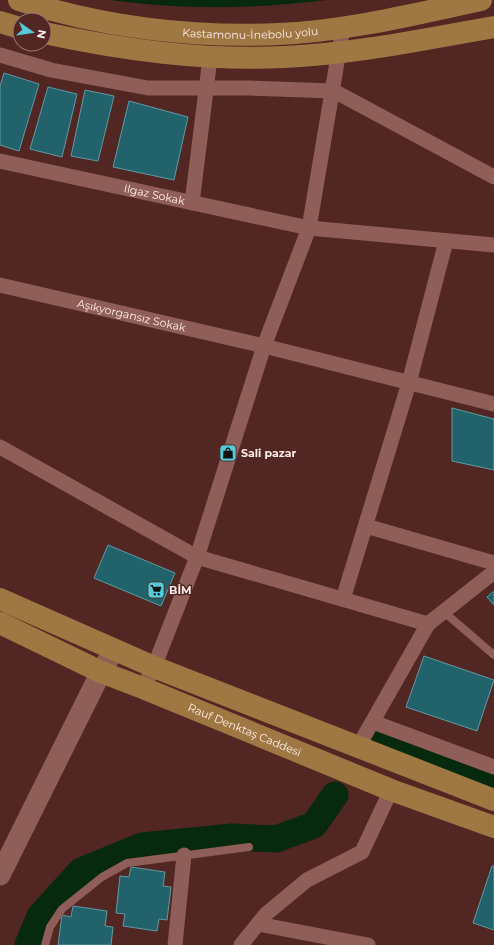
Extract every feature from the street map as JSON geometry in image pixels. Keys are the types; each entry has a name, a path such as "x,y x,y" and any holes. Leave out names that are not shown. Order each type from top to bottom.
{"main road":[{"name":"Kastamonu-İnebolu yolu","path":"19,0 48,10 119,25 202,33 280,34 366,24 481,0"},
{"path":"0,22 12,26"},
{"path":"52,34 147,52 210,58 284,57 340,53 494,27"},
{"path":"0,599 154,667 494,800"},
{"name":"Rauf Denktaş Caddesi","path":"0,623 100,672 143,688 391,790 494,827"}],"street":[{"path":"143,688 154,667 197,556 264,346 309,228 334,91 343,27"},
{"path":"0,55 51,70 148,88 334,91 494,177"},
{"path":"192,203 205,88 210,58"},
{"name":"Ilgaz Sokak","path":"0,161 309,228 494,245"},
{"path":"343,599 410,382 446,241"},
{"name":"Aşıkyorgansız Sokak","path":"0,285 264,346 494,404"},
{"path":"0,447 197,556 428,624"},
{"path":"366,526 494,563"},
{"path":"358,747 428,624 494,572"},
{"path":"0,875 100,672 114,650"},
{"path":"372,722 494,767"},
{"path":"241,945 266,914 307,880 362,852 391,790"},
{"path":"175,945 184,855"},
{"path":"258,924 368,945"}],"lane":[{"path":"444,612 494,656"},
{"path":"45,945 50,927 62,909 102,876 127,863 249,848"}],"shaded area":[{"path":"111,0 327,0 246,7 192,7"}],"building":[{"path":"4,73 39,84 19,151 0,145 0,86"},
{"path":"48,87 77,94 62,157 30,149"},
{"path":"85,90 114,96 98,161 71,156"},
{"path":"129,101 188,117 174,180 113,167"},
{"path":"452,408 494,419 494,470 452,461"},
{"path":"108,545 175,573 161,606 94,578"},
{"path":"494,591 494,605 487,597"},
{"path":"424,656 494,680 477,731 406,707"},
{"path":"492,866 494,866 494,930 473,923"},
{"path":"131,867 165,872 163,886 171,887 167,920 159,919 157,931 123,926 125,914 116,913 120,876 129,877"},
{"path":"73,906 107,911 105,926 113,927 111,945 58,945 62,915 71,917"}],"waterway":[{"path":"382,737 494,780"},
{"path":"28,945 40,916 81,871 142,846 232,837 276,839 314,825 335,795"}],"place":[{"name":"Sali pazar","path":"228,453"},
{"name":"BİM","path":"156,590"}]}
